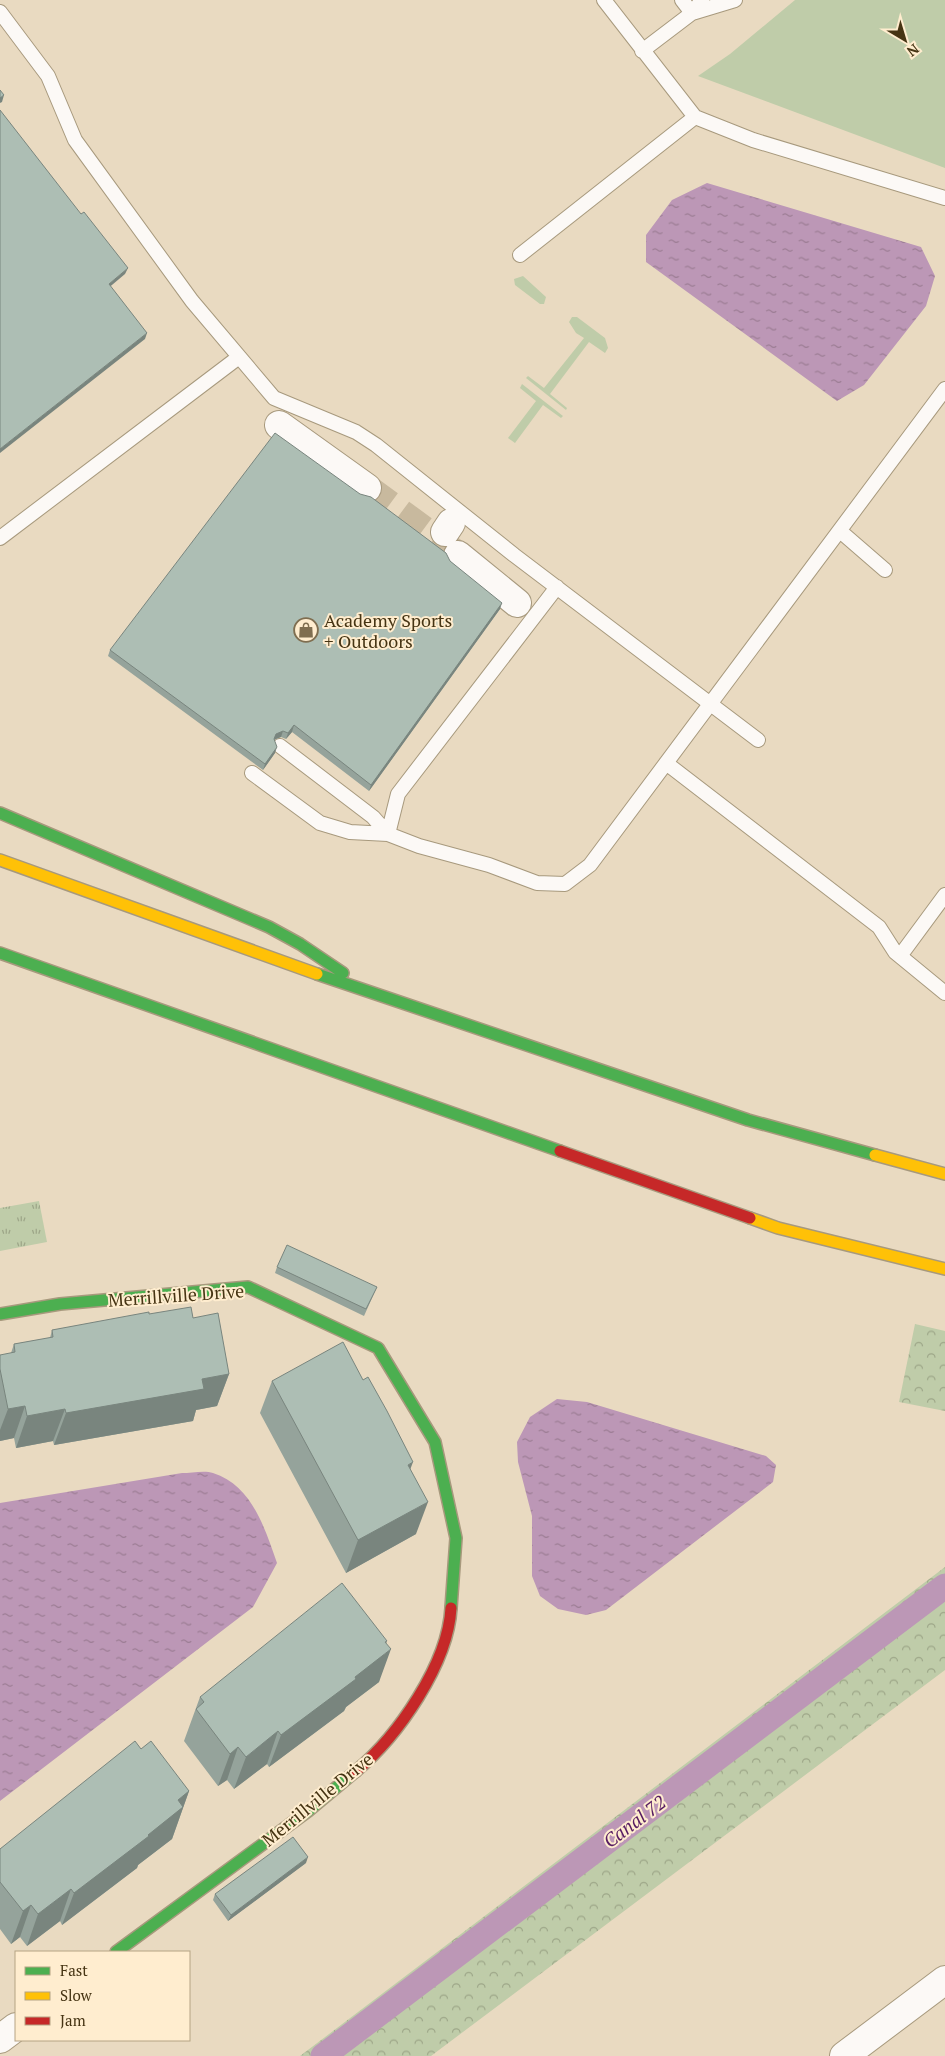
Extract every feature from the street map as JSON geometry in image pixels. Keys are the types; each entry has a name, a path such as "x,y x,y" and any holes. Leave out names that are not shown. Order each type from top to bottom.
{"main road":[{"path":"0,813 269,927 300,944 375,996"},
{"path":"0,860 375,996 748,1120 945,1174"},
{"path":"0,954 778,1228 945,1269"},
{"name":"Merrillville Drive","path":"0,1314 60,1304 248,1287 378,1348 435,1442 456,1538 450,1630 419,1699 367,1762 316,1805 117,1951"}],"street":[{"path":"277,425 367,488"},
{"path":"458,556 517,603"},
{"path":"844,2056 945,1980"},
{"path":"0,2039 15,2028"}],"lane":[{"path":"604,0 695,117 753,140 945,198"},
{"path":"682,0 692,13"},
{"path":"642,51 692,13 702,0"},
{"path":"692,13 735,0"},
{"path":"0,12 48,76 75,140 192,301 274,398 356,432 369,440 557,587 711,702 758,740"},
{"path":"520,255 695,117"},
{"path":"0,538 239,357"},
{"path":"252,773 320,823 350,832 368,831 388,834 419,846 490,865 537,883 565,884 590,865 945,389"},
{"path":"840,531 885,570"},
{"path":"388,834 398,794 557,587"},
{"path":"280,746 373,817 388,834"},
{"path":"666,763 879,927 900,956 945,993"},
{"path":"900,956 945,895"}],"green space":[{"path":"795,0 945,0 945,168 698,76 730,54"},
{"path":"523,276 546,297 544,304 540,304 515,285 514,279"},
{"path":"572,317 577,317 605,338 608,348 605,353 589,342 550,394 567,408 566,410 526,378 528,376 544,388 584,338 576,333 569,322"},
{"path":"522,384 563,416 561,418 543,405 515,443 508,438 536,401 520,388"},
{"path":"39,1201 47,1242 0,1251 0,1208"},
{"path":"915,1324 945,1331 945,1411 899,1402"},
{"path":"945,1567 945,1670 431,2056 300,2056"}],"water":[{"path":"707,183 921,247 935,276 926,306 864,385 837,401 646,262 646,235 672,200"},
{"path":"557,1399 587,1402 766,1456 776,1465 773,1482 606,1610 586,1615 558,1609 540,1596 532,1576 532,1516 518,1462 517,1442 530,1417"},
{"path":"210,1472 226,1479 238,1487 247,1498 262,1523 277,1563 253,1607 0,1801 0,1503 182,1473"}],"building":[{"path":"0,90 4,95 0,98"},
{"path":"0,110 81,214 84,212 128,268 109,284 147,333 0,449"},
{"name":"Academy Sports + Outdoors","path":"275,433 360,494 371,497 446,553 450,561 502,603 371,785 294,725 288,733 283,731 276,734 274,739 277,747 265,764 110,650"},
{"path":"287,1245 377,1287 366,1309 277,1267"},
{"path":"191,1307 193,1318 218,1313 229,1374 202,1379 204,1389 66,1413 65,1409 27,1416 25,1406 8,1409 0,1369 0,1355 15,1352 14,1344 53,1337 52,1330 149,1312 149,1314"},
{"path":"343,1342 363,1380 368,1377 387,1411 413,1462 408,1465 428,1502 358,1540 272,1381"},
{"path":"342,1583 387,1641 385,1642 391,1649 355,1677 356,1679 281,1735 278,1731 246,1757 238,1747 230,1754 196,1709 204,1702 200,1697"},
{"path":"135,1741 141,1749 151,1741 189,1791 178,1800 183,1807 149,1836 74,1893 71,1889 38,1914 31,1905 23,1911 0,1882 0,1849"},
{"path":"293,1837 308,1857 231,1915 215,1894"}],"waterway":[{"name":"Canal 72","path":"323,2056 945,1586"}],"tunnel":[{"path":"367,488 458,555"}],"traffic: fast":[{"path":"0,813 269,927 300,944 343,973"},
{"path":"0,953 560,1151"},
{"path":"317,974 748,1120 875,1155"},
{"path":"0,1314 60,1304 248,1287 378,1348 435,1442 456,1538 451,1608"},
{"path":"117,1951 308,1811 356,1771"}],"traffic: slow":[{"path":"0,860 317,974"},
{"path":"875,1155 945,1174"},
{"path":"750,1218 778,1228 945,1269"}],"traffic: jam":[{"path":"560,1151 750,1218"},
{"path":"356,1771 388,1739 404,1719 431,1675 448,1630 451,1608"}],"place":[{"name":"Academy Sports + Outdoors","path":"306,630"}]}
